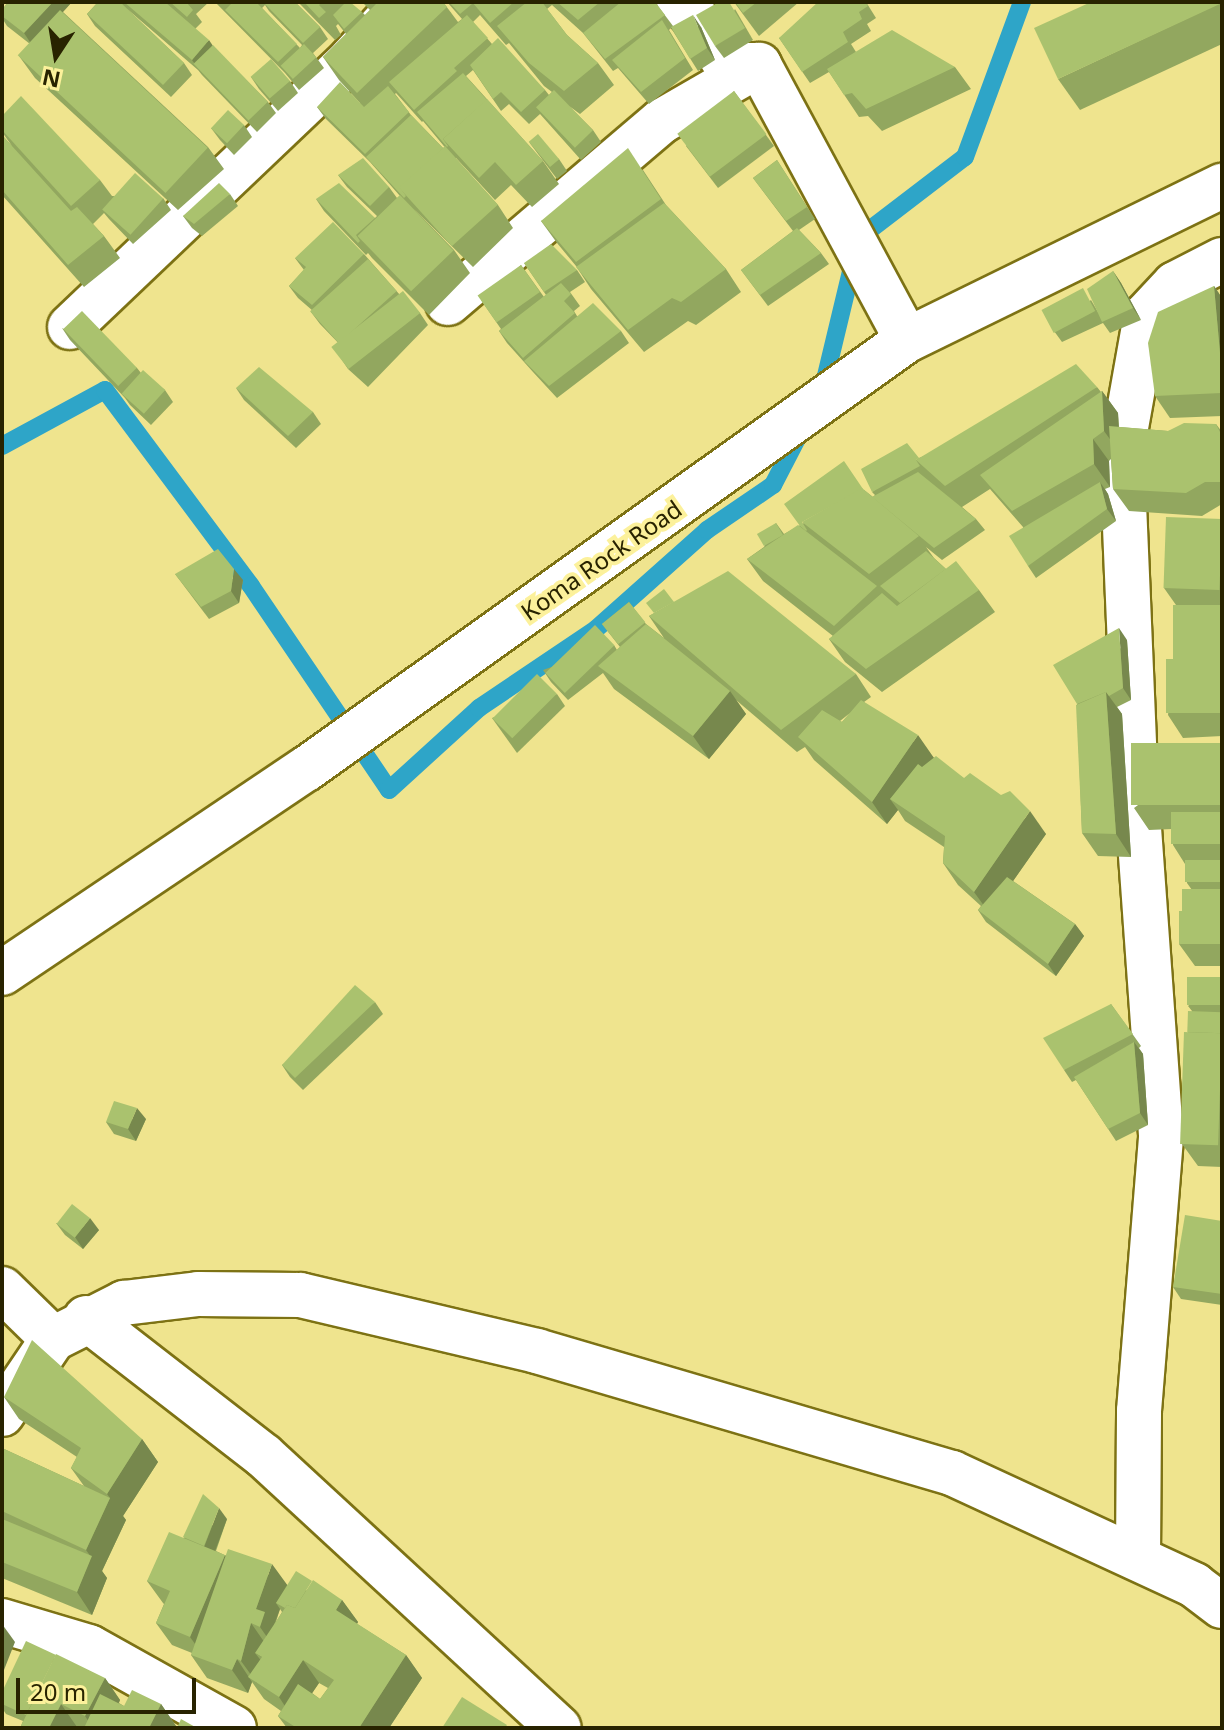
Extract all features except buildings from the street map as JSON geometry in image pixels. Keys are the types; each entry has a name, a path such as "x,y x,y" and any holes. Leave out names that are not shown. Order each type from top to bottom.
{"street":[{"path":"70,327 351,59 403,2"},
{"path":"679,2 699,21 726,65 759,65"},
{"path":"448,303 662,121 759,65"},
{"path":"759,65 907,340"},
{"name":"Koma Rock Road","path":"2,973 386,713 907,340 1222,186"},
{"path":"1138,1558 1139,1411 1161,1135 1136,790 1122,450 1146,315 1175,284 1222,260"},
{"path":"2,1289 264,1456 559,1728"},
{"path":"2,1414 69,1329 124,1303 198,1294 300,1295 537,1351 938,1468 1194,1585 1222,1606"},
{"path":"2,1621 89,1647 234,1728"}],"waterway":[{"path":"823,388 859,238 965,157 1022,2"},
{"path":"2,446 105,390 251,586 389,790 479,708 596,629 707,530 773,485 802,429"}]}
